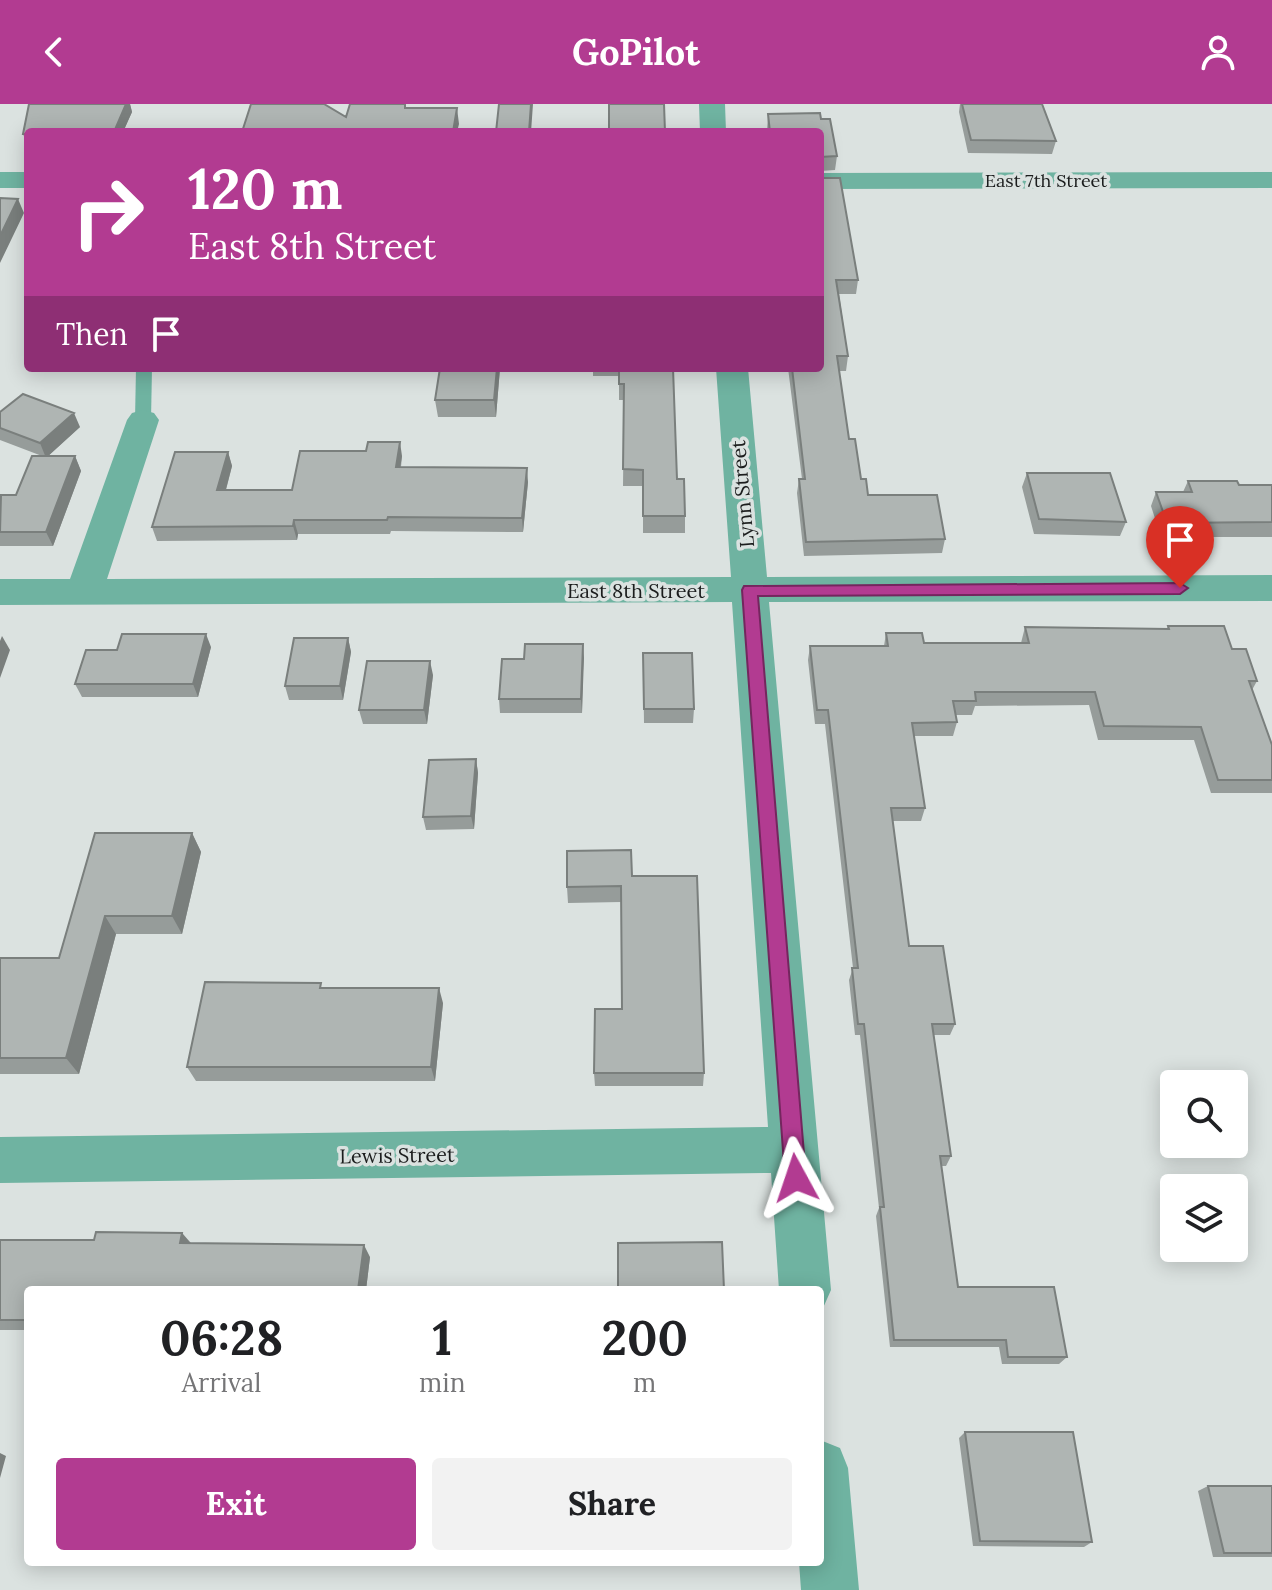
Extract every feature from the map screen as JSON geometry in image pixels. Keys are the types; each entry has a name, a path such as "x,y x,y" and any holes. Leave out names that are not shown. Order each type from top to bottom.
{"street":[{"path":"712,104 713,128"},
{"path":"0,180 24,180"},
{"name":"East 7th Street","path":"824,181 1272,180"},
{"name":"Lynn Street","path":"732,372 805,1286"},
{"path":"84,592 143,420"},
{"name":"East 8th Street","path":"0,592 1272,588"},
{"name":"Lewis Street","path":"0,1160 793,1150"},
{"path":"824,1517 830,1590"}],"lane":[{"path":"143,420 144,372"}],"building":[{"path":"29,104 126,104 116,128 24,128"},
{"path":"251,104 324,104 346,117 350,104 457,108 454,128 243,128"},
{"path":"499,104 531,104 529,128 496,128"},
{"path":"609,104 664,104 665,128 609,128"},
{"path":"962,104 1042,104 1056,141 971,140"},
{"path":"820,113 821,119 830,119 837,156 824,157 824,128 770,128 768,114"},
{"path":"824,178 840,178 858,280 836,280 848,356 837,356 849,439 855,439 861,479 866,479 868,495 937,495 945,539 806,542 799,479 805,479 792,372 824,372"},
{"path":"0,198 18,199 0,236"},
{"path":"439,372 497,372 494,400 435,400"},
{"path":"619,372 673,372 677,479 684,479 685,516 643,516 643,470 623,469 624,384 619,384"},
{"path":"23,394 74,413 40,443 0,428 0,412"},
{"path":"368,442 400,442 396,467 527,468 522,518 388,517 387,520 294,520 293,526 152,527 175,452 228,452 217,490 292,490 300,451 366,451"},
{"path":"32,456 75,456 46,532 0,532 1,495 16,495"},
{"path":"1027,473 1110,473 1126,522 1039,519"},
{"path":"1188,481 1272,485 1272,522 1167,523 1156,492 1192,492"},
{"path":"1168,626 1224,626 1232,649 1246,649 1257,681 1249,681 1272,745 1272,780 1218,780 1201,727 1104,726 1095,692 975,692 976,701 953,701 957,722 912,723 925,808 891,808 909,946 943,946 955,1024 932,1024 951,1156 940,1156 958,1287 1054,1287 1067,1357 1008,1357 1006,1340 894,1340 880,1207 884,1207 864,1024 858,1024 852,968 858,968 828,710 817,710 810,646 888,646 886,633 922,633 924,643 1029,643 1025,627 1169,629"},
{"path":"122,634 206,634 193,684 75,684 86,650 117,650"},
{"path":"294,638 348,638 340,686 285,686"},
{"path":"525,644 583,644 581,699 499,699 502,659 524,659"},
{"path":"643,653 692,653 694,709 644,709"},
{"path":"367,661 430,661 424,710 359,710"},
{"path":"476,759 471,816 423,817 429,760"},
{"path":"95,833 192,833 172,916 105,916 66,1058 0,1058 0,958 59,958"},
{"path":"631,850 632,876 697,876 704,1073 594,1073 595,1009 622,1009 621,886 567,887 567,851"},
{"path":"205,982 321,983 320,988 439,988 431,1067 187,1067"},
{"path":"96,1232 182,1233 180,1243 364,1245 359,1286 24,1286 24,1320 0,1320 0,1240 94,1240"},
{"path":"722,1242 724,1286 618,1286 618,1243"},
{"path":"965,1432 1073,1432 1092,1542 980,1541"},
{"path":"1208,1486 1272,1486 1272,1553 1224,1553"}],"route":[{"path":"796,1178 750,590 1180,588"}]}
